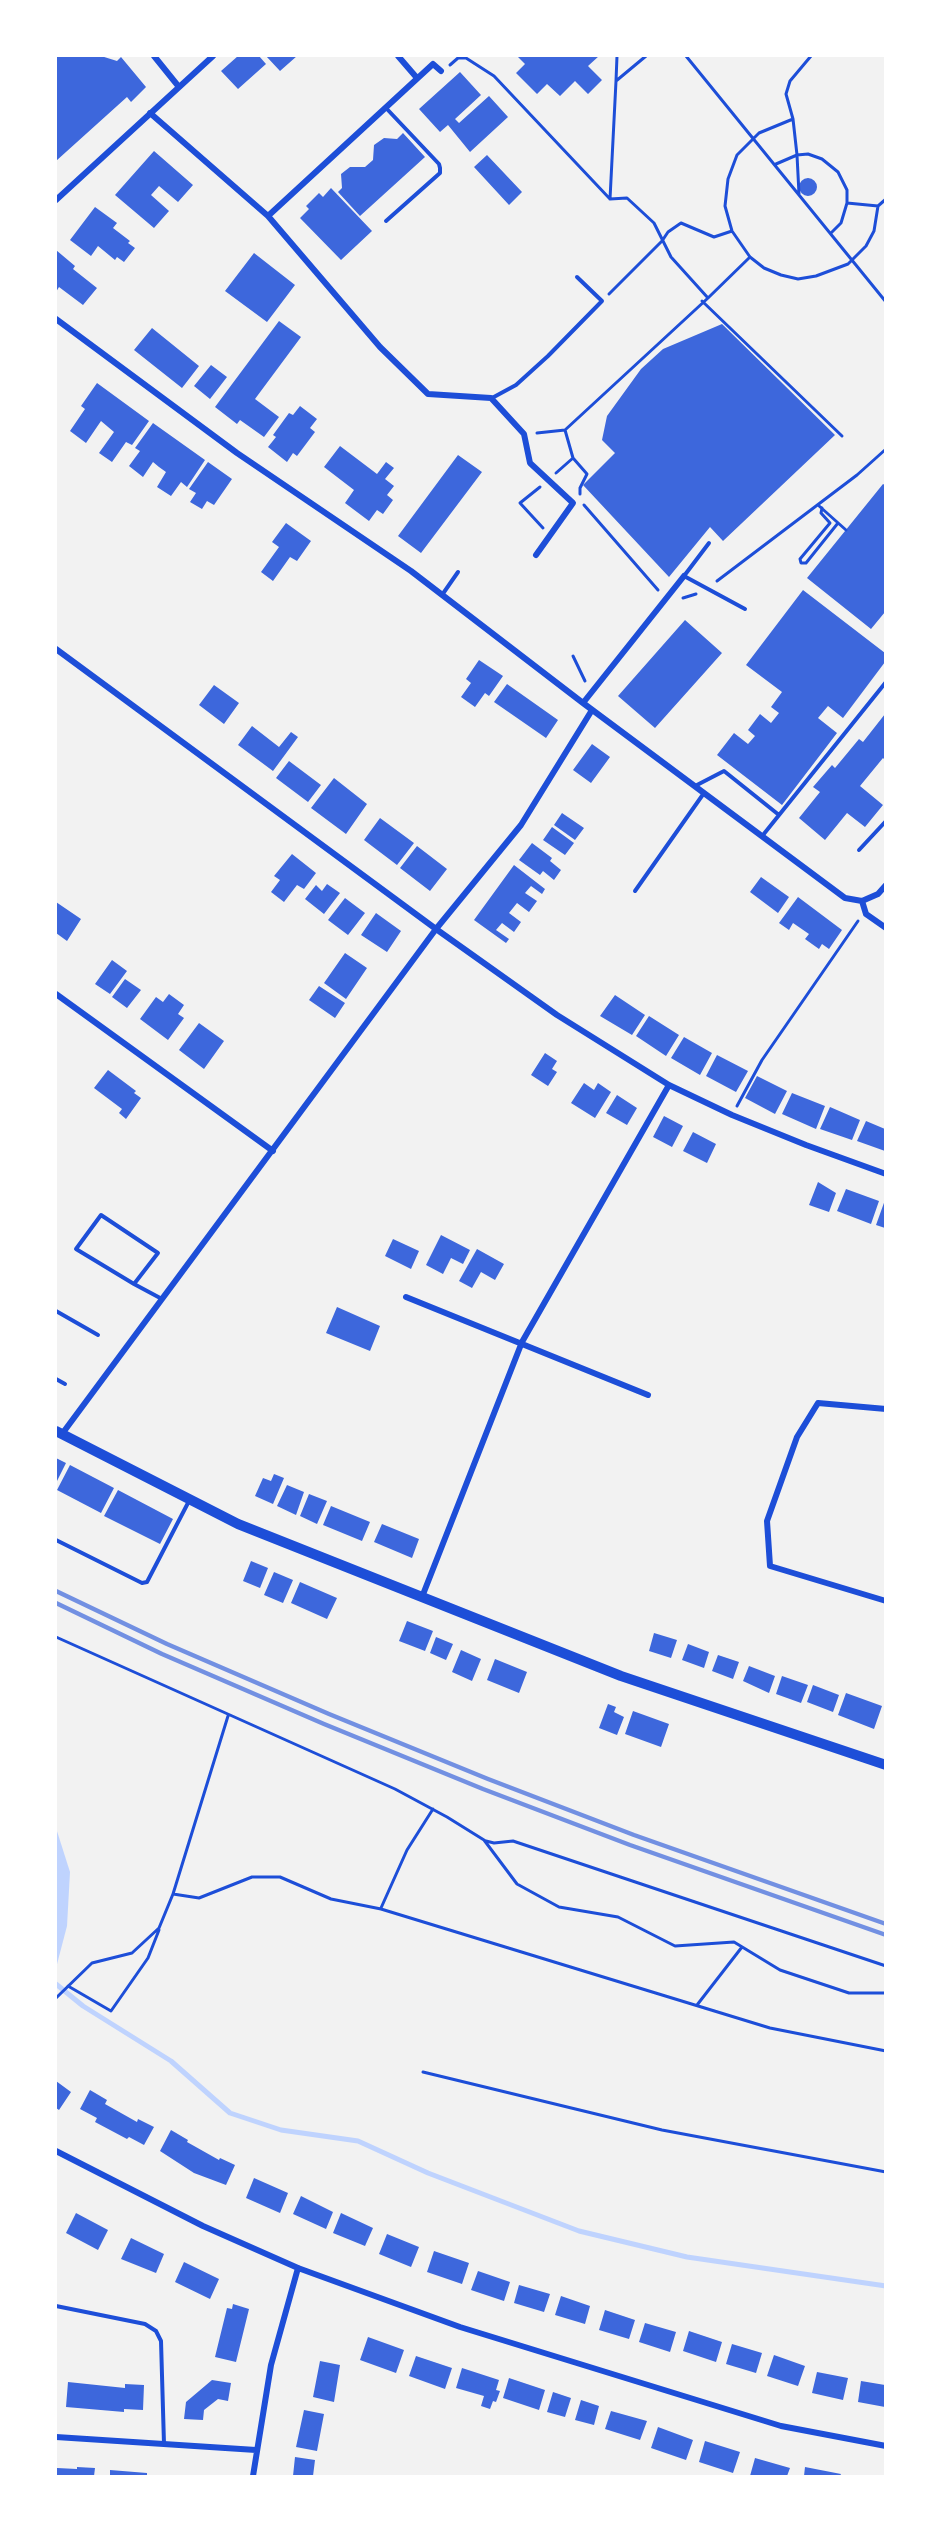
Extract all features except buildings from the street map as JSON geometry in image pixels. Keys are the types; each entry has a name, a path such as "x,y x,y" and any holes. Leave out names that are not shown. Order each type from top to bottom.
{"main road":[{"path":"59,1432 238,1524 621,1676 885,1766"}],"street":[{"path":"154,56 179,87"},
{"path":"56,200 213,56"},
{"path":"398,56 417,78"},
{"path":"268,216 417,78 434,64 441,71"},
{"path":"150,113 268,216 380,347 428,394 491,398 524,434 530,463 573,503 536,555"},
{"path":"56,319 237,453 411,571 592,710 845,898 862,901 878,894 885,885"},
{"path":"583,703 684,576"},
{"path":"56,649 436,929 557,1015 669,1085 732,1115 806,1145 885,1173"},
{"path":"59,1432 162,1300 436,929 521,825 592,710"},
{"path":"862,901 866,914 885,928"},
{"path":"56,994 273,1151"},
{"path":"422,1597 522,1342 669,1085"},
{"path":"406,1297 522,1342 648,1395"},
{"path":"885,1409 818,1403 796,1437 766,1521 770,1566 885,1601"},
{"path":"56,2151 203,2226 298,2268 460,2327 781,2426 885,2446"},
{"path":"253,2476 271,2365 298,2268"},
{"path":"56,2437 256,2450"}],"lane":[{"path":"386,107 439,164 440,168 440,173 386,220"},
{"path":"491,398 516,385 602,301 577,277"},
{"path":"708,543 684,576 746,609"},
{"path":"442,595 458,572"},
{"path":"763,835 885,682"},
{"path":"695,786 724,771 779,815"},
{"path":"635,891 705,792"},
{"path":"859,849 885,821"},
{"path":"134,1284 158,1253 101,1215 76,1249 134,1284 162,1300"},
{"path":"56,1311 98,1335"},
{"path":"56,1379 65,1384"},
{"path":"56,1540 142,1583 147,1582 190,1500"},
{"path":"56,2306 145,2324 156,2331 161,2341 164,2444"}],"path":[{"path":"610,199 617,56"},
{"path":"616,81 646,56"},
{"path":"686,56 885,302"},
{"path":"800,196 794,119 786,94 790,81 811,56"},
{"path":"441,71 458,58 466,57 494,76 610,199"},
{"path":"794,119 768,128 753,137 737,155 728,179 725,206 732,231 750,257 764,268 798,279 833,272 853,260 866,246 874,231 878,206 885,199"},
{"path":"775,165 796,155 808,154 822,159 838,172 847,190 848,203 841,223 831,233"},
{"path":"610,199 627,198 654,223 671,257 708,298"},
{"path":"848,203 878,206"},
{"path":"602,301 662,242 668,232 681,223 714,237 732,231"},
{"path":"524,434 565,430 750,257"},
{"path":"702,301 842,436"},
{"path":"565,430 573,458 587,474 580,488 580,500 665,598 686,598 706,589 857,475 885,449"},
{"path":"551,536 520,503 573,458"},
{"path":"818,505 846,530"},
{"path":"822,508 821,513 830,523 800,559 801,563 806,563 838,523"},
{"path":"573,656 591,694"},
{"path":"732,1115 762,1060 855,924 866,914"},
{"path":"56,1637 395,1790 433,1809 484,1840 494,1843 513,1841 885,1966"},
{"path":"68,1986 111,2011 148,1958 173,1894 228,1716"},
{"path":"381,1909 407,1850 433,1809"},
{"path":"484,1840 517,1884 559,1907 618,1917 675,1946 734,1942 780,1970 849,1993 885,1993"},
{"path":"173,1894 199,1898 252,1877 280,1877 331,1899 381,1909 770,2028 885,2051"},
{"path":"56,1998 92,1963 132,1953 159,1928"},
{"path":"697,2005 742,1947"},
{"path":"423,2072 662,2130 885,2172"}],"water":[{"path":"56,1828 70,1872 67,1926 56,1968"}],"waterway":[{"path":"56,1984 83,2006 171,2061 230,2113 281,2130 358,2141 428,2173 579,2231 687,2257 886,2286"}],"railway":[{"path":"56,1591 167,1644 488,1779 634,1835 886,1924"},
{"path":"56,1603 162,1654 483,1789 630,1845 886,1935"}]}
